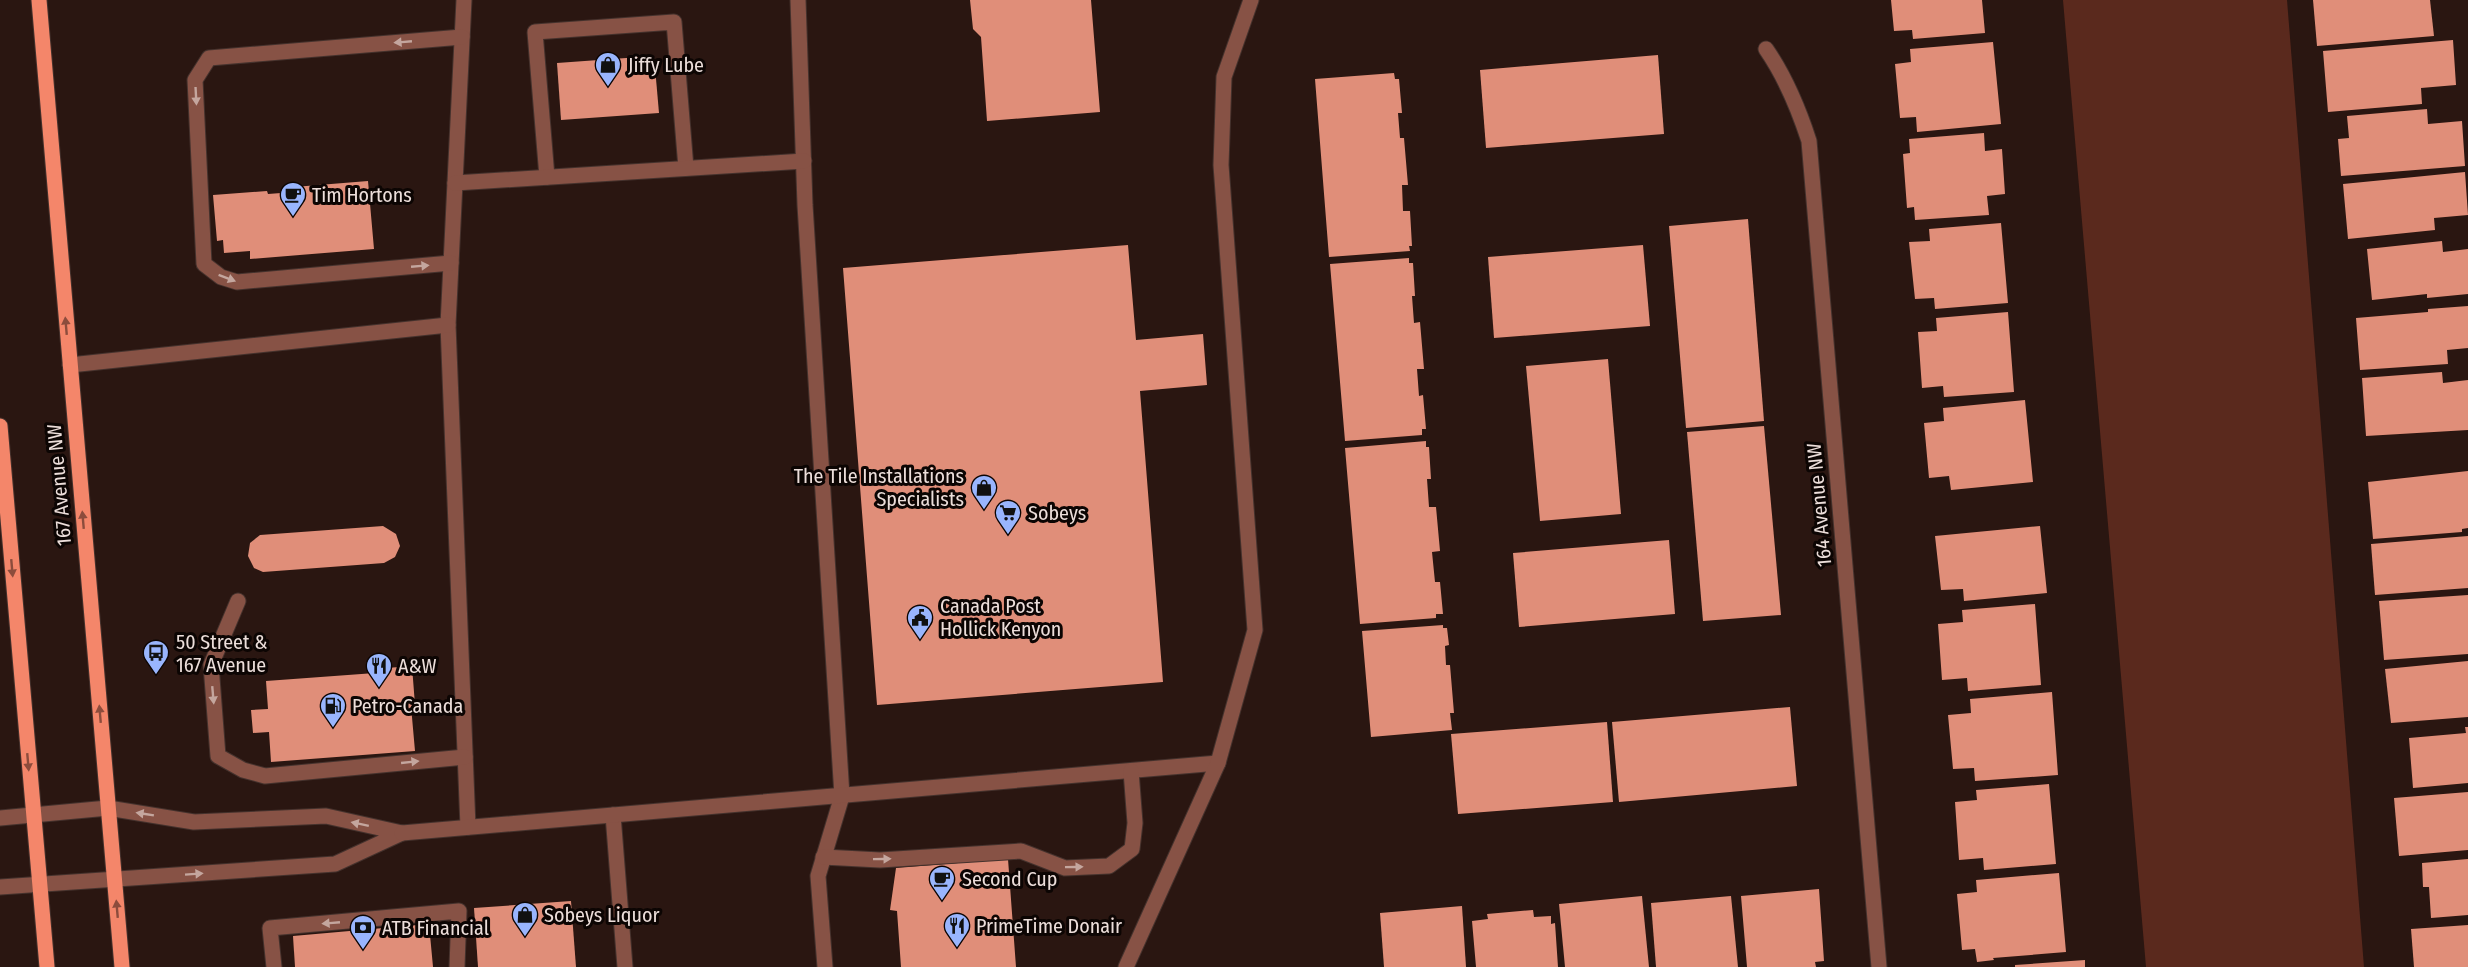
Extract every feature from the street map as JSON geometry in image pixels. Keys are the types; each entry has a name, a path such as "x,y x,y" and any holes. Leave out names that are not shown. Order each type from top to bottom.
{"main road":[{"name":"167 Avenue NW","path":"39,0 122,967"},
{"path":"0,426 48,967"}],"street":[{"path":"464,0 448,325 468,828"},
{"path":"798,0 804,161 842,796 818,876 825,967"},
{"path":"1126,967 1218,764 1256,630 1221,165 1224,77 1251,0"},
{"path":"547,177 536,32 674,22 686,168"},
{"path":"451,263 237,282 221,277 204,264 195,80 209,58 462,37"},
{"name":"164 Avenue NW","path":"1766,49 1784,75 1809,141 1879,967"},
{"path":"455,183 804,161"},
{"path":"70,365 448,325"},
{"path":"238,601 211,665 218,756 243,770 265,776 465,757"},
{"path":"0,818 108,808 194,822 326,816 402,833 1218,764"},
{"path":"823,857 880,860 1021,851 1065,868 1109,866 1132,849 1135,823 1131,771"},
{"path":"613,815 625,967"},
{"path":"0,887 335,864 402,833"},
{"path":"274,967 270,928 459,911 457,967"}],"shaded area":[{"path":"2063,0 2287,0 2364,967 2146,967"}],"building":[{"path":"970,0 1091,0 1100,112 987,121 981,37 973,29"},
{"path":"1891,0 1982,0 1985,33 1913,39 1912,30 1894,31"},
{"path":"2313,0 2430,0 2434,36 2317,46"},
{"path":"2453,40 2456,85 2421,88 2422,104 2328,112 2323,51"},
{"path":"1993,42 2001,124 1917,132 1916,117 1900,118 1895,64 1911,62 1910,49"},
{"path":"1658,55 1664,134 1486,148 1480,70"},
{"name":"Jiffy Lube","path":"654,56 659,113 561,120 557,63"},
{"path":"1394,73 1395,79 1399,79 1402,113 1398,113 1400,138 1404,138 1408,185 1402,185 1403,211 1410,211 1412,246 1409,246 1410,251 1329,257 1315,79"},
{"path":"2427,109 2428,124 2462,121 2465,166 2341,176 2338,139 2349,138 2347,116"},
{"path":"1984,133 1985,151 2002,149 2005,194 1987,196 1989,215 1915,220 1914,207 1907,208 1903,154 1910,153 1909,139"},
{"path":"2465,172 2468,215 2434,218 2435,230 2348,239 2343,184"},
{"name":"Tim Hortons","path":"368,181 374,249 250,259 250,251 224,253 223,240 217,241 213,195 267,191 268,194 294,192 294,187"},
{"path":"1748,219 1764,421 1686,428 1669,226"},
{"path":"2001,223 2008,303 1935,309 1934,298 1915,299 1909,242 1930,241 1929,229"},
{"path":"2442,241 2443,252 2468,249 2468,294 2427,298 2427,294 2372,300 2367,249"},
{"name":"Sobeys","path":"1128,245 1136,340 1203,334 1207,385 1140,391 1163,682 877,705 843,268"},
{"path":"1643,245 1650,326 1494,338 1488,257"},
{"path":"1409,258 1409,263 1413,263 1414,323 1420,322 1424,369 1417,369 1419,396 1423,395 1426,429 1422,429 1422,435 1345,441 1330,264"},
{"path":"2468,306 2468,348 2447,350 2448,364 2360,370 2356,318"},
{"path":"2008,312 2014,392 1944,397 1943,386 1922,388 1918,332 1937,331 1936,318"},
{"path":"1608,359 1621,514 1540,521 1526,366"},
{"path":"2442,372 2443,383 2468,380 2468,430 2366,436 2362,378"},
{"path":"2025,400 2033,482 1951,490 1949,476 1929,478 1924,423 1944,421 1943,408"},
{"path":"1764,426 1781,615 1703,621 1687,432"},
{"path":"1426,441 1426,447 1429,447 1431,479 1427,479 1429,507 1436,507 1440,551 1432,552 1435,582 1440,582 1443,614 1436,614 1436,618 1360,624 1345,448"},
{"path":"2468,471 2468,528 2462,529 2462,532 2373,539 2368,482"},
{"path":"383,526 396,534 400,546 395,557 384,563 263,572 254,568 248,556 250,543 260,535"},
{"path":"2040,526 2047,593 1964,601 1963,589 1941,590 1935,536"},
{"path":"2468,536 2468,588 2375,595 2371,544"},
{"path":"1669,540 1675,614 1519,627 1513,553"},
{"path":"2468,595 2468,654 2384,660 2379,601"},
{"path":"2035,604 2041,685 1968,691 1967,678 1942,680 1938,624 1963,622 1962,610"},
{"path":"1443,625 1443,628 1447,628 1449,645 1445,646 1446,665 1450,665 1454,713 1450,713 1452,730 1371,737 1362,631"},
{"path":"2468,661 2468,717 2391,723 2385,669"},
{"path":"412,666 415,705 411,706 415,751 271,762 269,732 253,733 251,710 268,709 266,681 375,673 374,669"},
{"path":"2052,692 2058,775 1975,781 1974,768 1953,769 1948,715 1971,713 1970,699"},
{"path":"1790,707 1797,786 1619,802 1612,722"},
{"path":"1607,722 1613,802 1458,814 1451,734"},
{"path":"2465,727 2468,727 2468,783 2413,788 2409,738 2466,733"},
{"path":"2049,784 2056,864 1984,870 1983,858 1959,860 1955,802 1977,800 1976,790"},
{"path":"2468,792 2468,850 2399,856 2394,798"},
{"path":"1008,859 1016,967 901,967 897,911 890,910 896,868"},
{"path":"2468,859 2468,915 2431,918 2429,887 2423,887 2422,863"},
{"path":"2059,873 2066,952 1993,958 1994,960 1977,962 1975,949 1962,950 1957,894 1977,892 1976,880"},
{"path":"1819,889 1824,961 1815,962 1816,967 1747,967 1741,896"},
{"path":"1642,896 1649,967 1565,967 1559,904"},
{"path":"1731,896 1738,967 1656,967 1651,903"},
{"name":"Sobeys Liquor","path":"571,901 576,967 478,967 474,908"},
{"path":"1462,906 1466,967 1384,967 1380,913"},
{"path":"1533,910 1534,917 1551,916 1551,924 1555,923 1558,967 1476,967 1472,921 1488,919 1487,914"},
{"name":"ATB Financial","path":"429,924 433,967 295,967 293,936"},
{"path":"2468,925 2468,967 2414,967 2411,929"},
{"path":"2085,960 2085,967 2015,967 2015,965"}],"place":[{"name":"Jiffy Lube","path":"608,88"},
{"name":"Tim Hortons","path":"293,218"},
{"name":"The Tile Installations Specialists","path":"984,511"},
{"name":"Sobeys","path":"1008,536"},
{"name":"Canada Post Hollick Kenyon","path":"920,641"},
{"name":"50 Street & 167 Avenue","path":"156,676"},
{"name":"A&W","path":"379,689"},
{"name":"Petro-Canada","path":"333,729"},
{"name":"Second Cup","path":"942,902"},
{"name":"Sobeys Liquor","path":"525,938"},
{"name":"PrimeTime Donair","path":"957,949"},
{"name":"ATB Financial","path":"363,951"}]}
